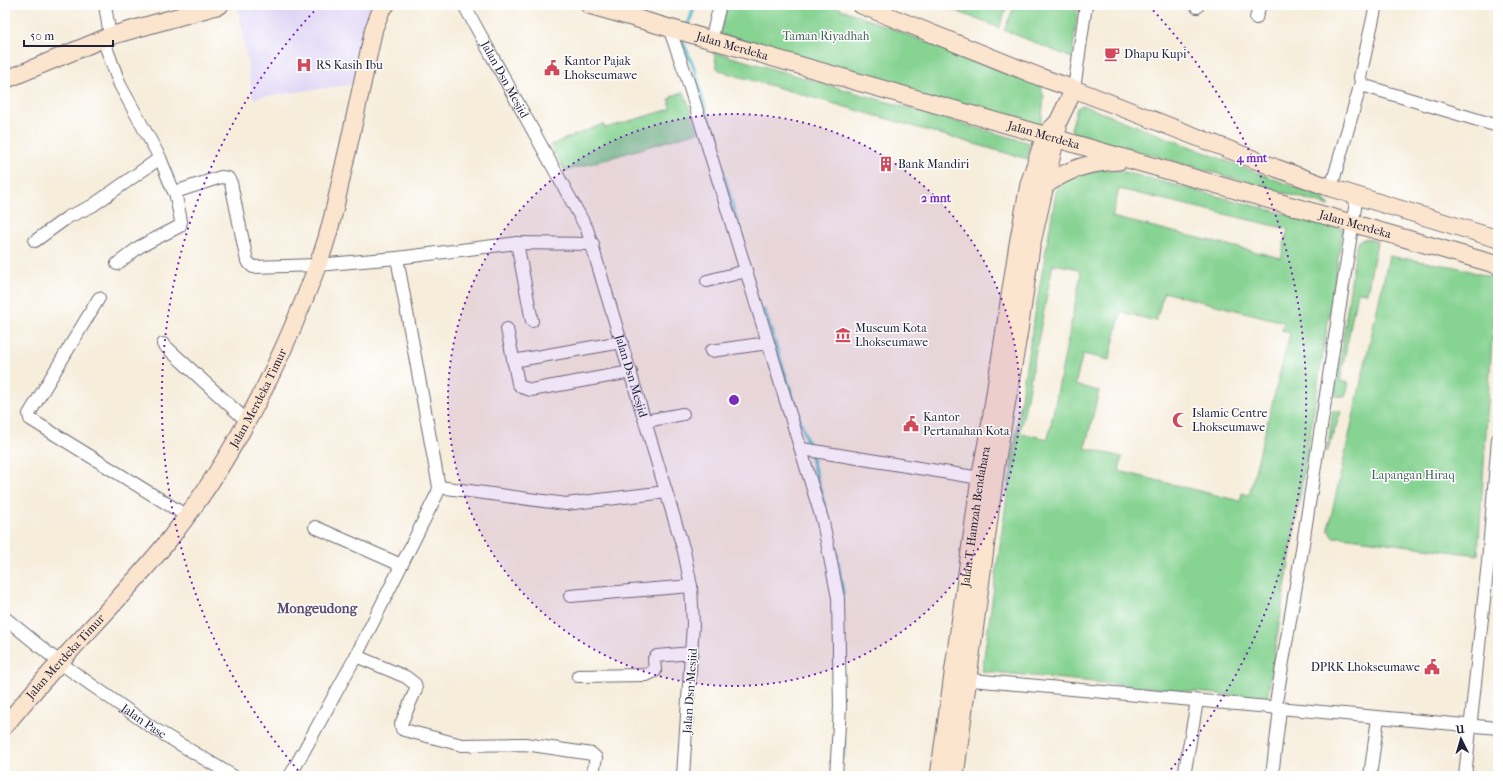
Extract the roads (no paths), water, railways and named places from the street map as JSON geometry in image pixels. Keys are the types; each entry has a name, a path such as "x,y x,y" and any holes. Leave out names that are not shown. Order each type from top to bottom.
{"main road":[{"path":"5,80 107,37 220,5"},
{"name":"Jalan Merdeka","path":"589,5 707,39 1053,132 1132,160 1498,265"},
{"path":"861,5 1040,77 1276,168 1331,188 1498,239"},
{"name":"Jalan Merdeka Timur","path":"5,726 27,697 156,555 187,516 248,422 301,312 322,252 337,197 374,28 383,6"},
{"name":"Jalan T. Hamzah Bendahara","path":"955,776 960,679 980,478 990,426 1018,244 1034,167 1074,89"},
{"name":"Jalan T. Hamzah Bendahara","path":"939,776 960,679 998,458 1031,247 1053,132"},
{"path":"1043,187 1065,171 1077,167 1106,161 1132,160"}],"street":[{"path":"105,5 107,37 120,85 160,158 175,192 181,221 180,226 140,248 117,264"},
{"name":"Jalan Dsn Mesjid","path":"464,5 587,228 684,551 691,586 693,611 692,653 683,776"},
{"path":"707,39 720,5"},
{"path":"1074,89 1086,5"},
{"path":"1256,18 1260,5"},
{"path":"1331,188 1361,83 1360,77 1376,5"},
{"path":"670,28 687,78 768,343 804,449 823,522 838,598 840,707 836,776"},
{"path":"1361,83 1365,86 1498,126"},
{"path":"35,241 68,217 92,206 160,158"},
{"path":"175,192 221,178 228,178 231,183 247,261 258,268 317,265 397,258 518,243 593,244"},
{"path":"1272,776 1278,709 1357,195"},
{"path":"518,243 532,321"},
{"path":"290,776 356,656 438,492 439,487 397,258"},
{"path":"707,281 746,271"},
{"path":"99,298 29,414 30,419 187,516"},
{"path":"507,329 518,384 521,387 531,390 631,372"},
{"path":"513,361 622,342"},
{"path":"711,351 768,343"},
{"path":"164,344 248,422"},
{"path":"646,421 683,414"},
{"path":"1465,776 1488,562 1498,439"},
{"path":"804,449 819,450 980,478"},
{"path":"439,487 566,504 666,492"},
{"path":"315,527 401,565"},
{"path":"570,596 691,586"},
{"name":"Jalan Pase","path":"5,618 59,662 153,728 233,776"},
{"path":"578,676 646,674 655,671 654,659 656,657 692,653"},
{"path":"356,656 406,677 416,684 416,689 401,724 404,730 462,745 525,744 592,754 596,758 592,776"},
{"path":"960,679 1498,728"},
{"path":"1184,776 1197,701"},
{"path":"1370,776 1378,718"}],"waterway":[{"path":"687,28 695,5"},
{"path":"683,37 682,40 694,68 741,236"},
{"path":"764,310 809,447"},
{"path":"810,453 835,544 843,593"},
{"path":"843,757 844,741"}],"place":[{"name":"Dhapu Kupi","path":"1112,54"},
{"name":"RS Kasih Ibu","path":"304,65"},
{"name":"Kantor Pajak Lhokseumawe","path":"552,68"},
{"name":"Bank Mandiri","path":"886,164"},
{"name":"Museum Kota Lhokseumawe","path":"843,335"},
{"name":"Islamic Centre Lhokseumawe","path":"1180,420"},
{"name":"Kantor Pertanahan Kota","path":"911,424"},
{"name":"DPRK Lhokseumawe","path":"1432,667"}],"district":[{"name":"Mongeudong","path":"317,608"}],"park label":[{"name":"Taman Riyadhah","path":"826,36"},
{"name":"Lapangan Hiraq","path":"1413,475"}]}
